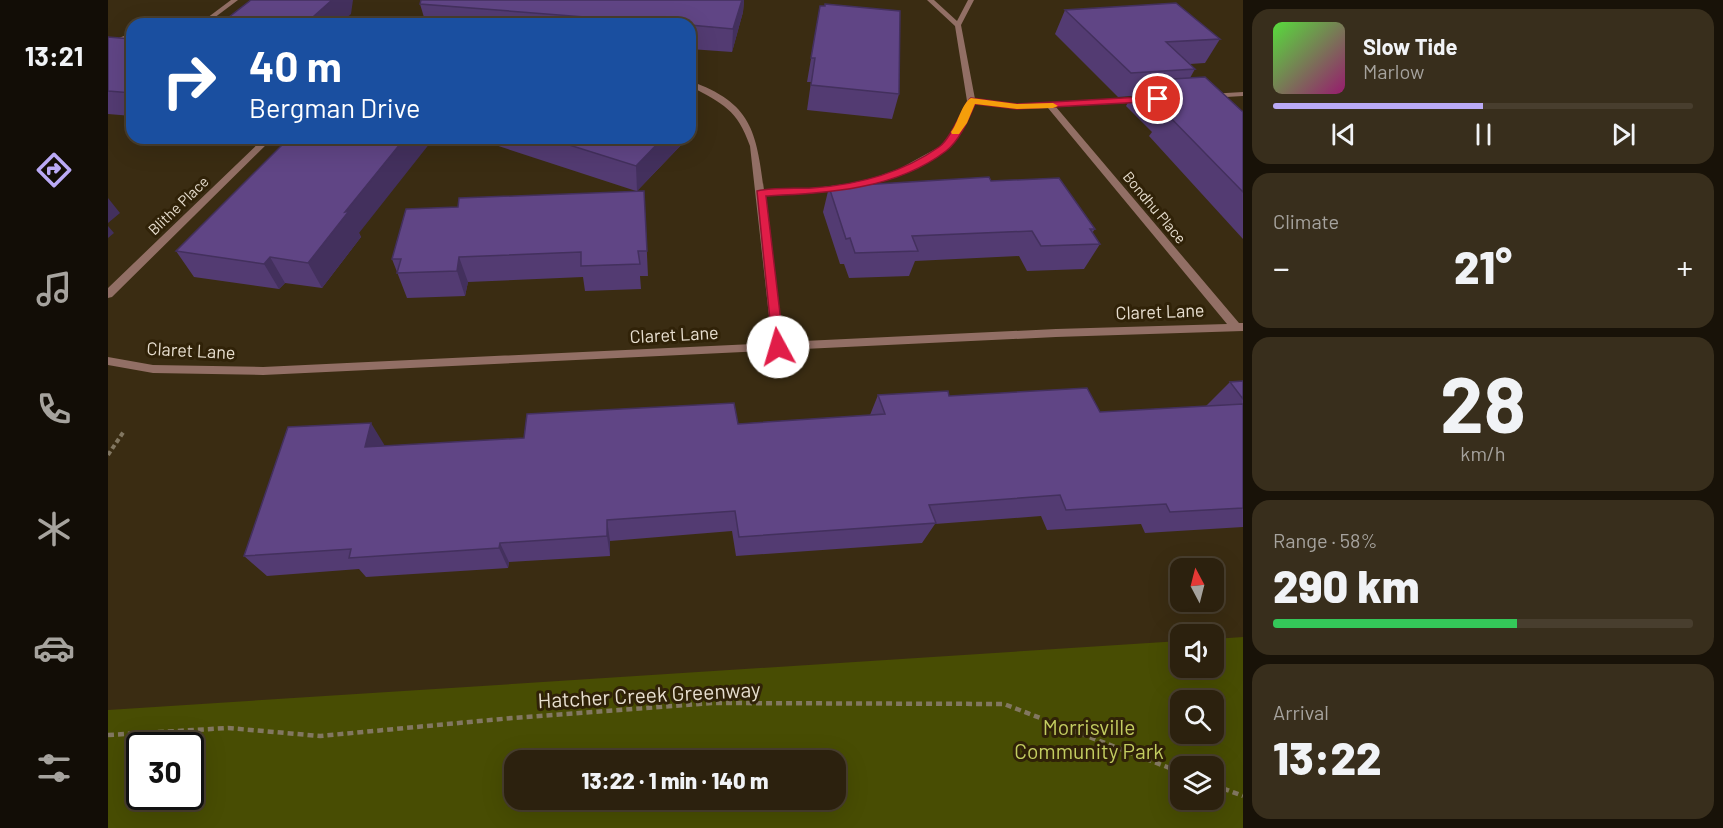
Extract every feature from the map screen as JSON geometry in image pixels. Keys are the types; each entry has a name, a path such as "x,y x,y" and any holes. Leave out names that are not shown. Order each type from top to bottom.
{"street":[{"path":"210,18 235,0"},
{"path":"930,0 958,25"},
{"path":"760,193 815,191 853,185 902,171 944,148 962,123 971,101 958,25 971,0"},
{"path":"108,45 126,37"},
{"path":"696,86 729,104 747,126 754,146 778,347"},
{"path":"1198,96 1243,94"},
{"path":"971,101 1017,106 1051,106 1153,99"},
{"name":"Bondhu Place","path":"1051,106 1239,327"},
{"name":"Blithe Place","path":"108,294 263,144"},
{"name":"Claret Lane","path":"108,361 153,369 263,371 1056,333 1239,327"}],"path":[{"path":"108,455 124,431"},
{"name":"Hatcher Creek Greenway","path":"108,735 228,728 320,736 512,718 713,703 1004,704 1170,768"},
{"path":"1224,789 1243,796"}],"green space":[{"name":"Morrisville Community Park","path":"1243,637 1243,828 108,828 108,710 1170,642 1170,678 1224,678 1224,638"}],"building":[{"path":"251,0 332,0 312,18 228,18"},
{"path":"421,0 742,0 733,29 696,26 696,18 598,18 420,4"},
{"path":"1176,3 1220,39 1166,42 1195,69 1131,73 1065,10"},
{"path":"825,4 900,11 899,94 811,85 815,58 811,58 820,6 825,6"},
{"path":"108,37 126,38 126,92 108,91"},
{"path":"1205,77 1243,112 1243,192 1164,111 1171,111 1140,81"},
{"path":"283,144 400,144 345,212 349,211 308,263 270,257 264,264 176,251"},
{"path":"566,144 657,144 636,166"},
{"path":"989,177 991,181 1059,178 1095,229 1090,229 1100,244 1041,246 1032,231 912,236 918,251 855,253 850,238 846,239 829,187"},
{"path":"644,191 647,251 638,251 640,264 581,266 581,252 459,257 457,271 397,273 401,259 392,259 406,209 458,207 459,198"},
{"path":"1243,381 1243,399 1230,382"},
{"path":"1087,388 1100,412 1243,404 1243,508 1170,512 1166,504 1066,510 1060,495 929,505 936,523 739,537 735,511 607,520 607,536 500,543 499,548 349,558 351,549 244,556 288,427 371,423 365,447 524,438 527,414 734,403 738,424 885,414 878,395 948,391 949,396"}],"slow traffic":[{"path":"956,132 971,101 1017,106 1053,106"}],"route":[{"path":"778,347 760,193 815,191 863,184 902,171 926,160 944,148 962,123 971,101 1017,106 1051,106 1158,99"}]}
